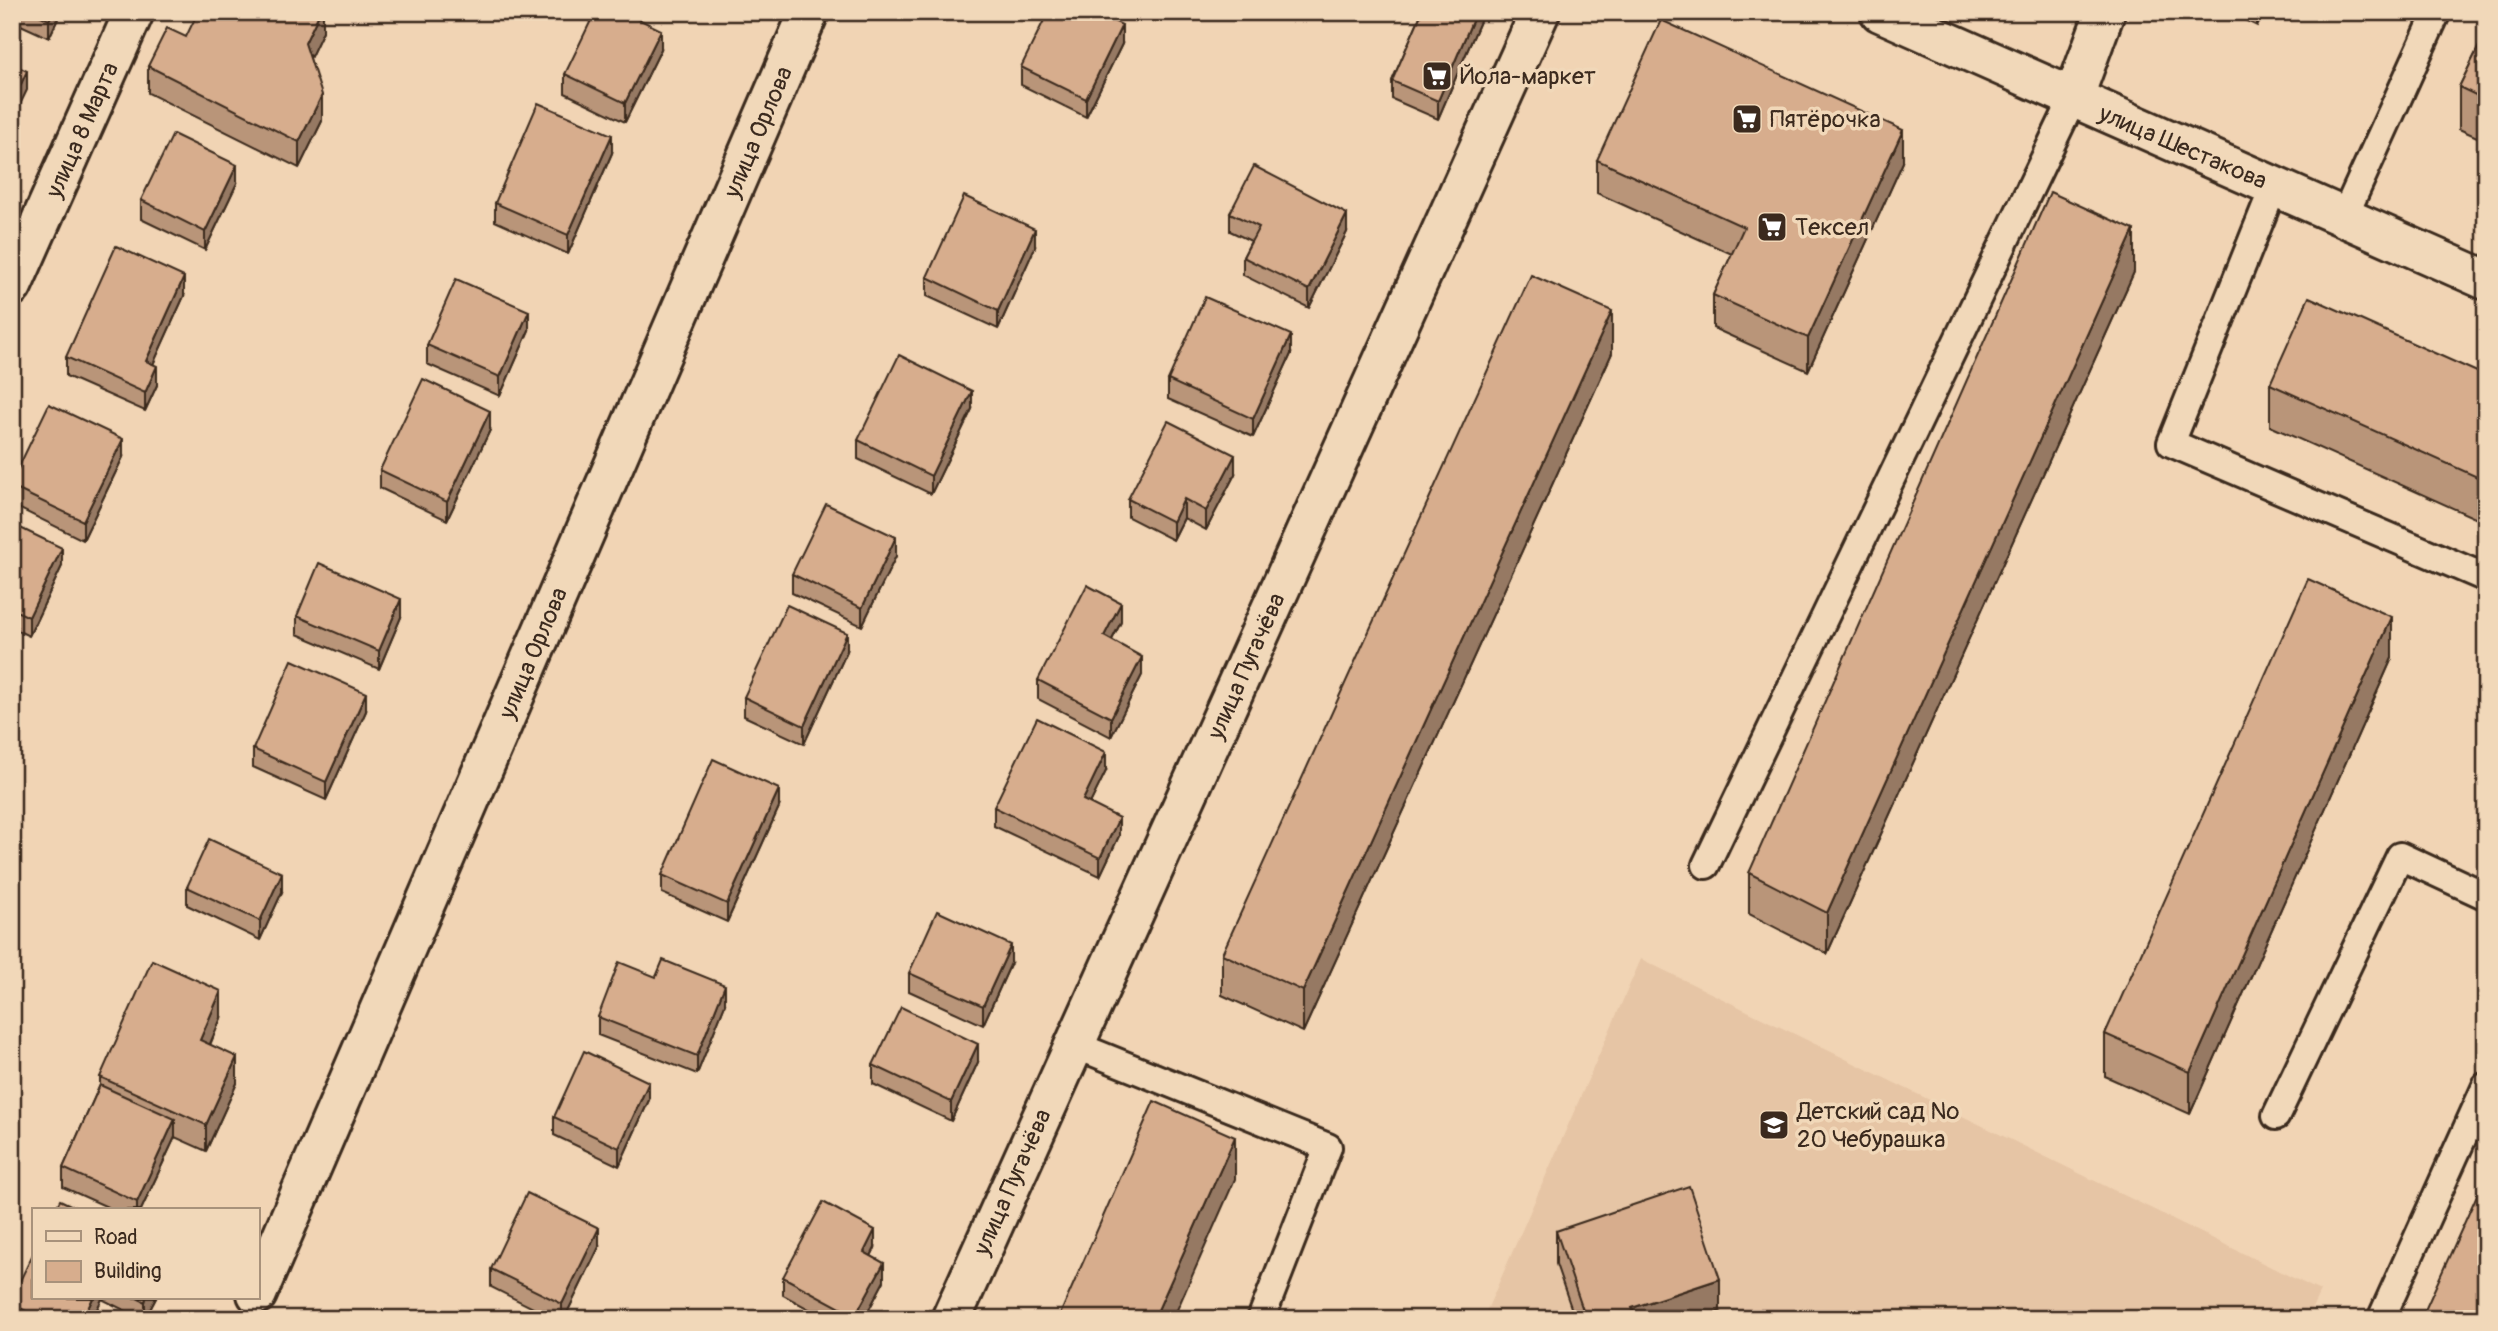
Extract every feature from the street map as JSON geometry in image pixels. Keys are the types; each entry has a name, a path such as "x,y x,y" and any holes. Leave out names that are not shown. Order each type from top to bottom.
{"street":[{"name":"улица 8 Марта","path":"12,286 134,12"},
{"name":"улица Орлова","path":"259,1289 809,12"},
{"name":"улица Пугачёва","path":"951,1319 1540,12"},
{"name":"улица Шестакова","path":"1881,12 2486,280"},
{"path":"2073,99 2105,12"},
{"name":"улица Орлова","path":"246,1319 254,1300"}],"lane":[{"path":"2344,217 2437,12"},
{"path":"1706,865 2073,99"},
{"path":"2274,186 2171,443 2486,578"},
{"path":"2276,1116 2400,856 2486,896"},
{"path":"1075,1045 1328,1147 1261,1319"},
{"path":"2381,1319 2486,1086"}],"shaded area":[{"name":"Детский сад № 20 Чебурашка","path":"1641,959 2320,1291 2307,1319 1483,1319"}],"building":[{"path":"33,12 53,12 49,20"},
{"path":"198,12 320,12 305,43 322,95 299,142 148,66 167,28 186,37"},
{"path":"595,12 624,12 661,30 625,103 565,74"},
{"path":"1048,12 1095,12 1122,25 1086,99 1021,67"},
{"path":"1422,12 1476,12 1438,101 1392,81"},
{"name":"Тексел","path":"1661,20 1903,130 1808,338 1713,295 1744,227 1597,160"},
{"path":"2486,32 2486,100 2459,87"},
{"path":"12,64 27,71 12,103"},
{"path":"538,103 612,135 568,235 495,203"},
{"path":"173,134 237,165 205,232 141,200"},
{"path":"1254,166 1347,214 1309,290 1243,257 1259,227 1230,213"},
{"path":"2050,192 2134,230 1827,913 1749,873"},
{"path":"964,196 1035,229 998,311 927,277"},
{"path":"116,246 184,277 146,361 157,366 145,393 66,357"},
{"path":"1531,275 1612,311 1303,991 1222,954"},
{"path":"456,279 529,311 500,377 427,345"},
{"path":"1205,297 1291,335 1253,419 1168,380"},
{"path":"2309,297 2486,376 2486,481 2270,384"},
{"path":"899,355 972,391 931,476 858,440"},
{"path":"423,379 490,411 447,502 380,470"},
{"path":"49,404 123,439 83,521 12,487 12,481"},
{"path":"1168,421 1235,455 1206,511 1184,499 1173,522 1128,499"},
{"path":"826,504 896,537 862,608 792,574"},
{"path":"12,524 62,548 29,617 12,609"},
{"path":"319,563 401,599 379,651 297,616"},
{"path":"2308,579 2392,617 2190,1072 2105,1034"},
{"path":"1087,585 1121,603 1104,636 1142,657 1111,718 1038,680"},
{"path":"787,605 847,633 804,726 744,697"},
{"path":"292,660 366,693 326,782 253,749"},
{"path":"1037,718 1106,752 1083,800 1119,818 1100,858 994,807"},
{"path":"713,759 779,789 727,904 662,875"},
{"path":"209,839 282,873 260,921 187,887"},
{"path":"937,911 1011,945 983,1006 909,973"},
{"path":"152,960 221,991 200,1040 237,1057 206,1125 100,1077"},
{"path":"663,960 725,985 697,1056 598,1017 619,962 656,977"},
{"path":"901,1007 978,1044 951,1102 873,1065"},
{"path":"584,1051 649,1082 619,1148 554,1117"},
{"path":"100,1085 175,1119 137,1202 63,1168"},
{"path":"1154,1101 1235,1137 1154,1319 1058,1319"},
{"path":"2486,1175 2486,1319 2421,1319"},
{"path":"1689,1186 1720,1279 1632,1308 1636,1319 1586,1319 1556,1231"},
{"path":"527,1193 599,1228 562,1304 491,1269"},
{"path":"60,1200 77,1208 56,1208"},
{"path":"823,1202 875,1230 864,1252 884,1263 855,1316 783,1277"},
{"path":"32,1256 32,1300 92,1300 83,1319 42,1319 12,1304 12,1297"},
{"path":"766,1314 777,1319 764,1319"}],"place":[{"name":"Йола-маркет","path":"1437,76"},
{"name":"Пятёрочка","path":"1747,119"},
{"name":"Тексел","path":"1772,227"},
{"name":"Детский сад № 20 Чебурашка","path":"1774,1125"}]}
